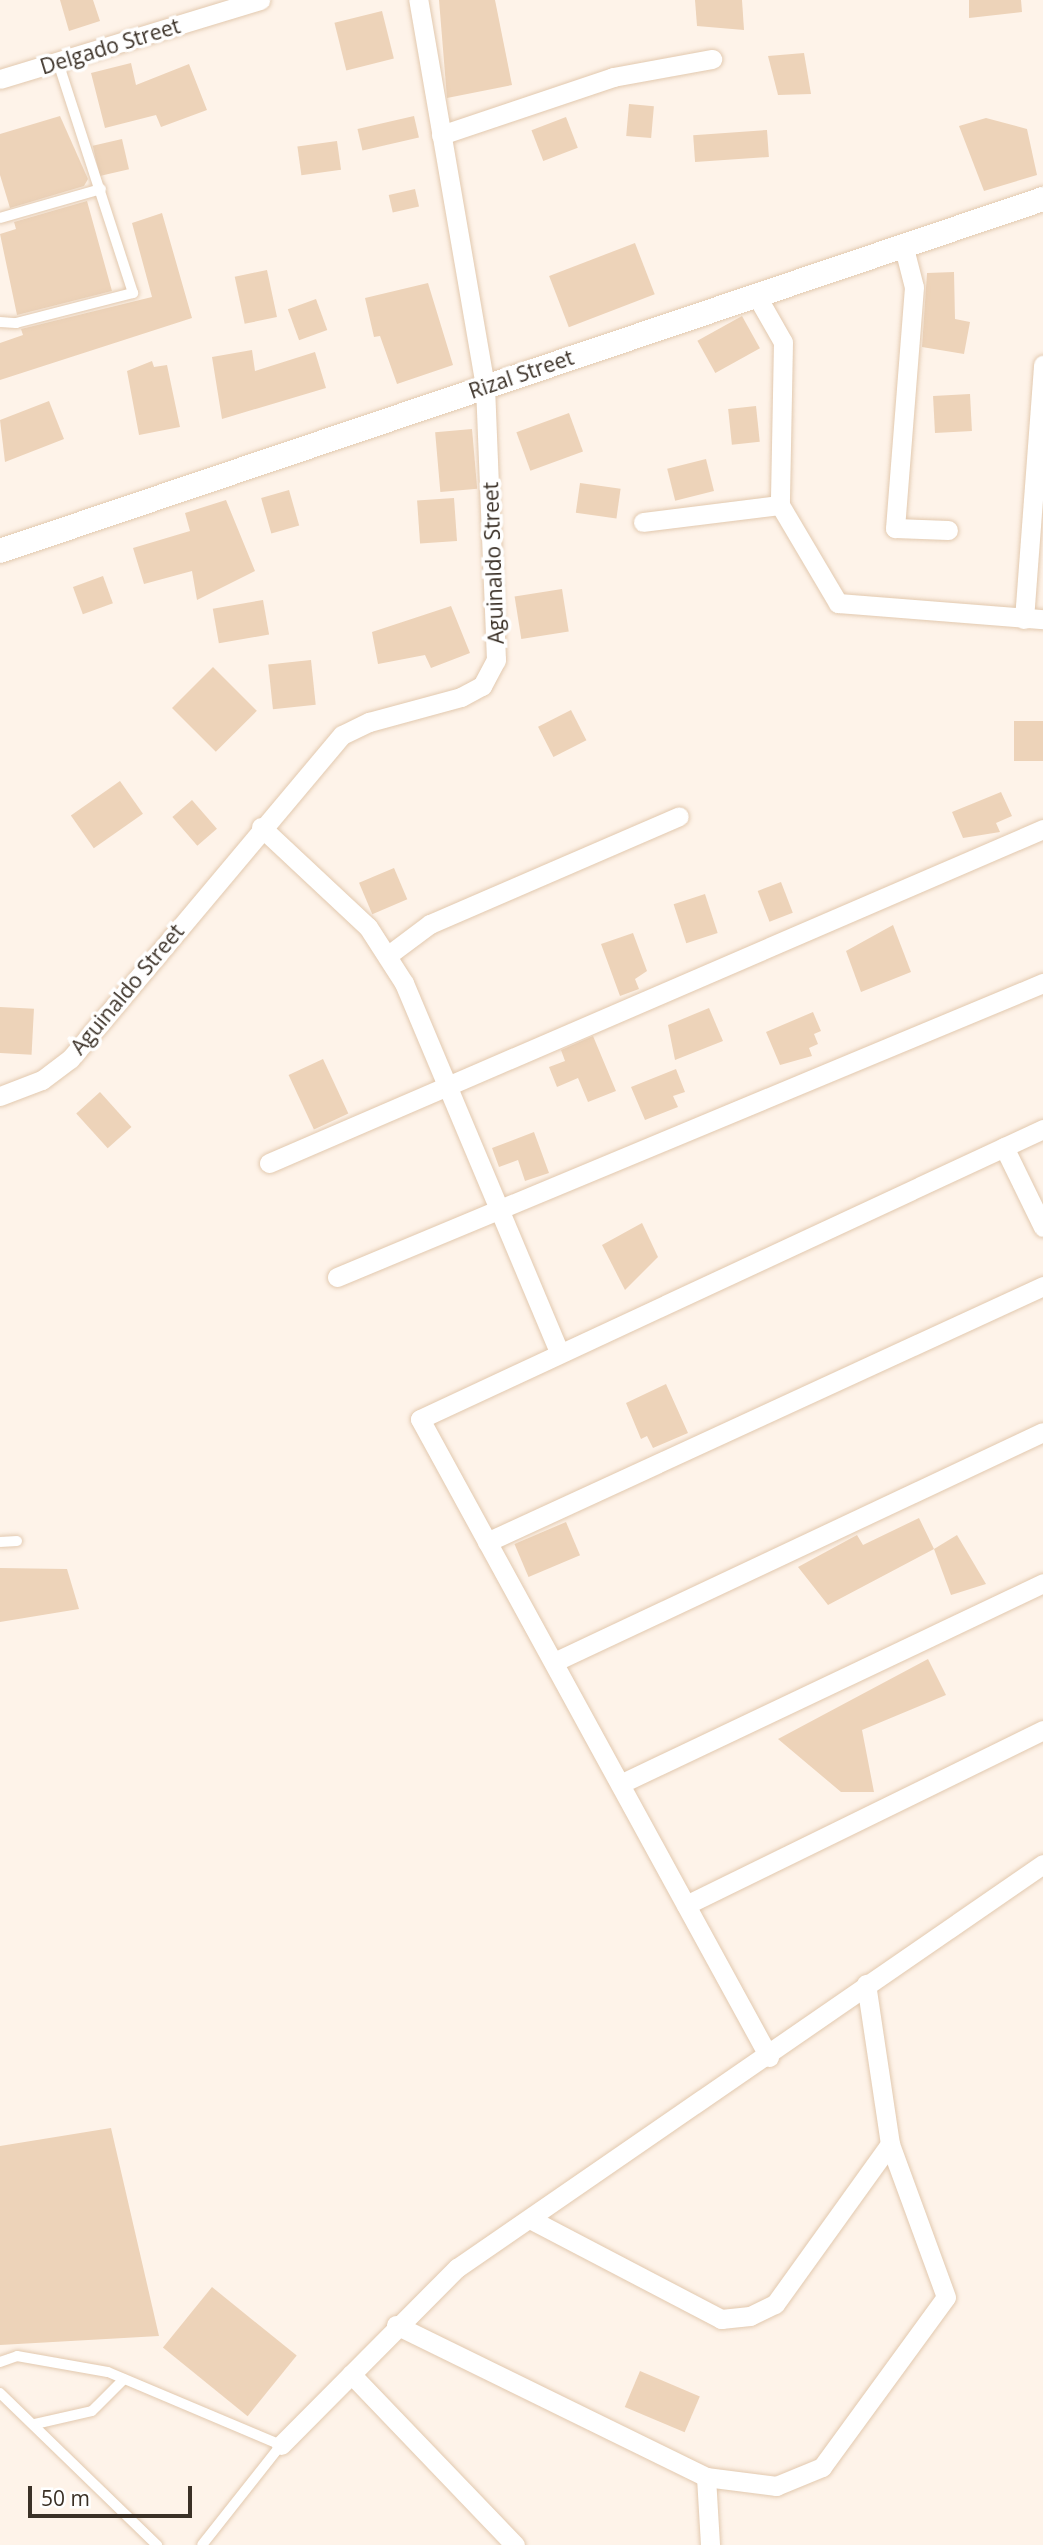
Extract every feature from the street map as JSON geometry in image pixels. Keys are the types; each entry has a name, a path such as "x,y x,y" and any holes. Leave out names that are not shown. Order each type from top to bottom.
{"street":[{"name":"Delgado Street","path":"0,79 260,0"},
{"name":"Aguinaldo Street","path":"0,1096 42,1080 70,1059 261,827 342,735 369,722 461,697 482,686 496,660 485,386 418,0"},
{"path":"441,135 613,77 712,59"},
{"name":"Rizal Street","path":"0,551 755,293 1043,199"},
{"path":"903,244 914,287 895,528 948,530"},
{"path":"755,293 783,342 780,505 793,518 838,603 1033,619 1043,365"},
{"path":"643,522 780,505"},
{"path":"387,956 430,924 678,816"},
{"path":"261,827 329,886 387,956 448,1084 559,1352"},
{"path":"270,1163 1043,829"},
{"path":"337,1277 1043,983"},
{"path":"769,2057 421,1419 559,1352 1043,1129"},
{"path":"1004,1147 1043,1227"},
{"path":"487,1542 1043,1286"},
{"path":"554,1662 1043,1432"},
{"path":"620,1784 1043,1583"},
{"path":"686,1905 1043,1730"},
{"path":"281,2445 396,2325 457,2268 769,2057 866,1984 1043,1864"},
{"path":"396,2325 706,2477 776,2486 822,2467 940,2313 946,2298 890,2144 866,1984"},
{"path":"530,2219 721,2319 750,2316 775,2304 890,2144"},
{"path":"351,2374 515,2545"},
{"path":"706,2477 710,2545"}],"lane":[{"path":"0,321 16,323 133,293 58,62"},
{"path":"0,218 101,189"},
{"path":"0,1542 17,1541"},
{"path":"0,2362 17,2356 53,2360 124,2379 281,2445 202,2545"},
{"path":"35,2424 92,2411 124,2379"},
{"path":"0,2393 157,2545"}],"building":[{"path":"60,0 93,0 100,21 69,31"},
{"path":"439,0 495,0 512,85 447,98"},
{"path":"695,0 742,0 744,30 697,26"},
{"path":"969,0 1021,0 1022,12 969,18"},
{"path":"382,11 394,59 346,70 334,23"},
{"path":"804,53 811,94 778,95 768,56"},
{"path":"131,63 136,85 189,64 207,110 161,127 156,115 105,128 91,73"},
{"path":"629,104 654,106 651,138 626,136"},
{"path":"60,116 88,179 84,186 10,208 0,175 0,134"},
{"path":"414,116 419,137 362,150 357,129"},
{"path":"566,117 578,148 543,161 531,130"},
{"path":"986,118 1027,129 1037,175 984,191 959,126"},
{"path":"767,130 769,157 695,162 693,135"},
{"path":"122,139 129,169 100,176 93,146"},
{"path":"337,141 341,170 301,175 297,147"},
{"path":"415,189 419,207 393,213 389,195"},
{"path":"87,201 112,291 17,315 0,234 16,229 14,222"},
{"path":"162,213 192,318 0,380 0,343 23,335 21,329 152,297 132,223"},
{"path":"635,243 655,294 569,327 549,276"},
{"path":"267,270 277,317 245,324 235,277"},
{"path":"954,272 955,319 970,322 964,354 922,347 927,273"},
{"path":"428,283 453,365 397,384 380,336 374,337 365,298"},
{"path":"316,299 327,330 299,340 288,309"},
{"path":"742,316 760,348 715,373 697,341"},
{"path":"252,350 255,371 315,352 326,388 222,419 212,357"},
{"path":"152,361 154,367 167,365 180,427 139,435 127,371"},
{"path":"970,394 972,431 935,433 933,396"},
{"path":"49,401 64,439 5,462 0,420"},
{"path":"756,406 760,442 732,445 728,409"},
{"path":"569,413 583,452 530,471 516,432"},
{"path":"472,429 477,489 440,492 435,432"},
{"path":"706,459 714,491 675,501 667,469"},
{"path":"580,483 621,489 616,518 576,513"},
{"path":"289,490 299,526 271,534 261,498"},
{"path":"454,498 457,541 420,543 417,501"},
{"path":"226,500 255,571 197,600 192,571 144,584 133,548 190,531 185,513"},
{"path":"103,576 113,603 83,614 73,587"},
{"path":"562,589 569,631 521,639 515,597"},
{"path":"263,600 269,634 219,643 213,609"},
{"path":"451,606 470,653 431,668 425,655 378,664 372,632"},
{"path":"311,660 316,705 273,709 268,664"},
{"path":"213,667 257,711 216,752 172,708"},
{"path":"571,710 586,740 553,757 538,727"},
{"path":"1014,721 1043,721 1043,761 1014,761"},
{"path":"120,781 143,814 94,848 71,815"},
{"path":"1001,792 1012,816 996,823 1000,832 963,838 952,812"},
{"path":"192,800 217,829 197,846 172,817"},
{"path":"394,868 407,899 372,914 359,883"},
{"path":"781,882 793,913 769,922 758,891"},
{"path":"705,894 718,933 686,943 674,904"},
{"path":"893,925 911,972 861,992 846,951"},
{"path":"633,933 647,971 635,979 639,989 620,996 601,944"},
{"path":"0,1007 34,1009 32,1055 0,1053"},
{"path":"709,1008 723,1041 675,1060 668,1025"},
{"path":"813,1012 821,1031 814,1034 818,1044 809,1048 812,1056 780,1065 766,1032"},
{"path":"593,1036 616,1091 588,1102 578,1078 557,1087 549,1067 565,1061 561,1050"},
{"path":"323,1059 348,1113 314,1129 289,1075"},
{"path":"676,1069 685,1092 673,1096 678,1107 645,1120 631,1087"},
{"path":"100,1092 131,1127 108,1148 76,1113"},
{"path":"534,1132 549,1173 525,1181 518,1160 499,1167 492,1148"},
{"path":"642,1223 658,1257 625,1290 602,1245"},
{"path":"666,1384 688,1433 653,1448 647,1436 641,1439 626,1403"},
{"path":"919,1518 934,1549 828,1605 798,1567 857,1535 863,1545"},
{"path":"566,1522 580,1555 529,1577 514,1544"},
{"path":"957,1535 986,1584 951,1595 934,1549"},
{"path":"0,1568 67,1569 79,1609 0,1622"},
{"path":"928,1659 946,1695 862,1730 874,1792 841,1792 778,1739"},
{"path":"111,2128 159,2336 0,2345 0,2146"},
{"path":"212,2287 297,2356 248,2416 163,2348"},
{"path":"640,2371 700,2396 685,2432 625,2407"}]}
